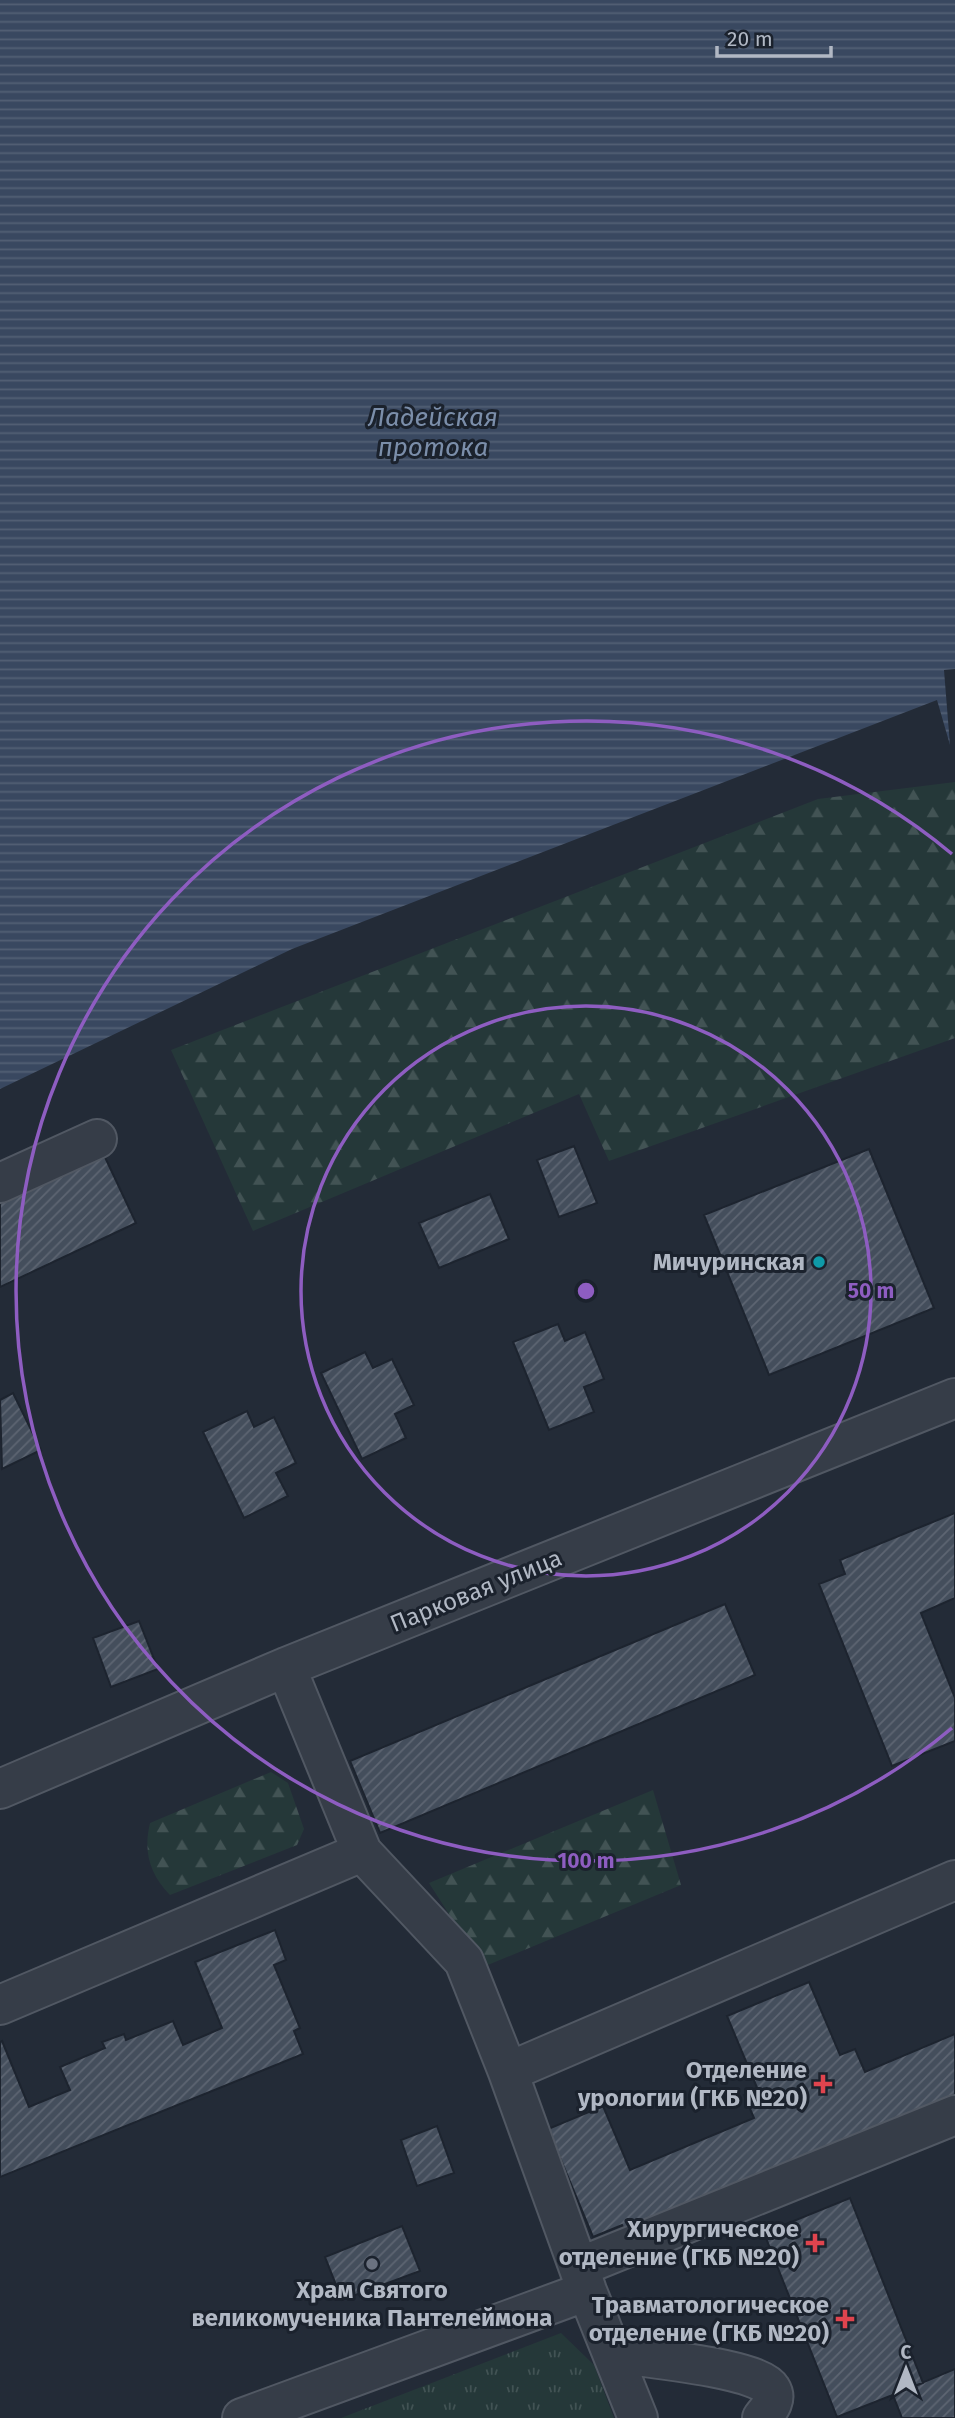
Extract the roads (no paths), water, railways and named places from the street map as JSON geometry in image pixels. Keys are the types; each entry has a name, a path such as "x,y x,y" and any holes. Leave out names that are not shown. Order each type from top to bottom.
{"street":[{"path":"0,1183 97,1139"},
{"name":"Парковая улица","path":"0,1789 286,1667 955,1398"},
{"path":"286,1667 362,1852 464,1961 638,2418"},
{"path":"0,2005 362,1852"},
{"path":"508,2072 955,1880"},
{"path":"242,2418 583,2279 955,2115"},
{"path":"612,2353 723,2370 761,2379 772,2389 774,2398 762,2418"}],"water":[{"name":"Ладейская протока","path":"0,0 955,0 955,745 950,745 937,700 292,949 0,1089"}],"place":[{"name":"Мичуринская","path":"819,1262"},
{"name":"Отделение урологии (ГКБ №20)","path":"823,2084"},
{"name":"Хирургическое отделение (ГКБ №20)","path":"815,2243"},
{"name":"Храм Святого великомученика Пантелеймона","path":"372,2264"},
{"name":"Травматологическое отделение (ГКБ №20)","path":"845,2319"}]}
